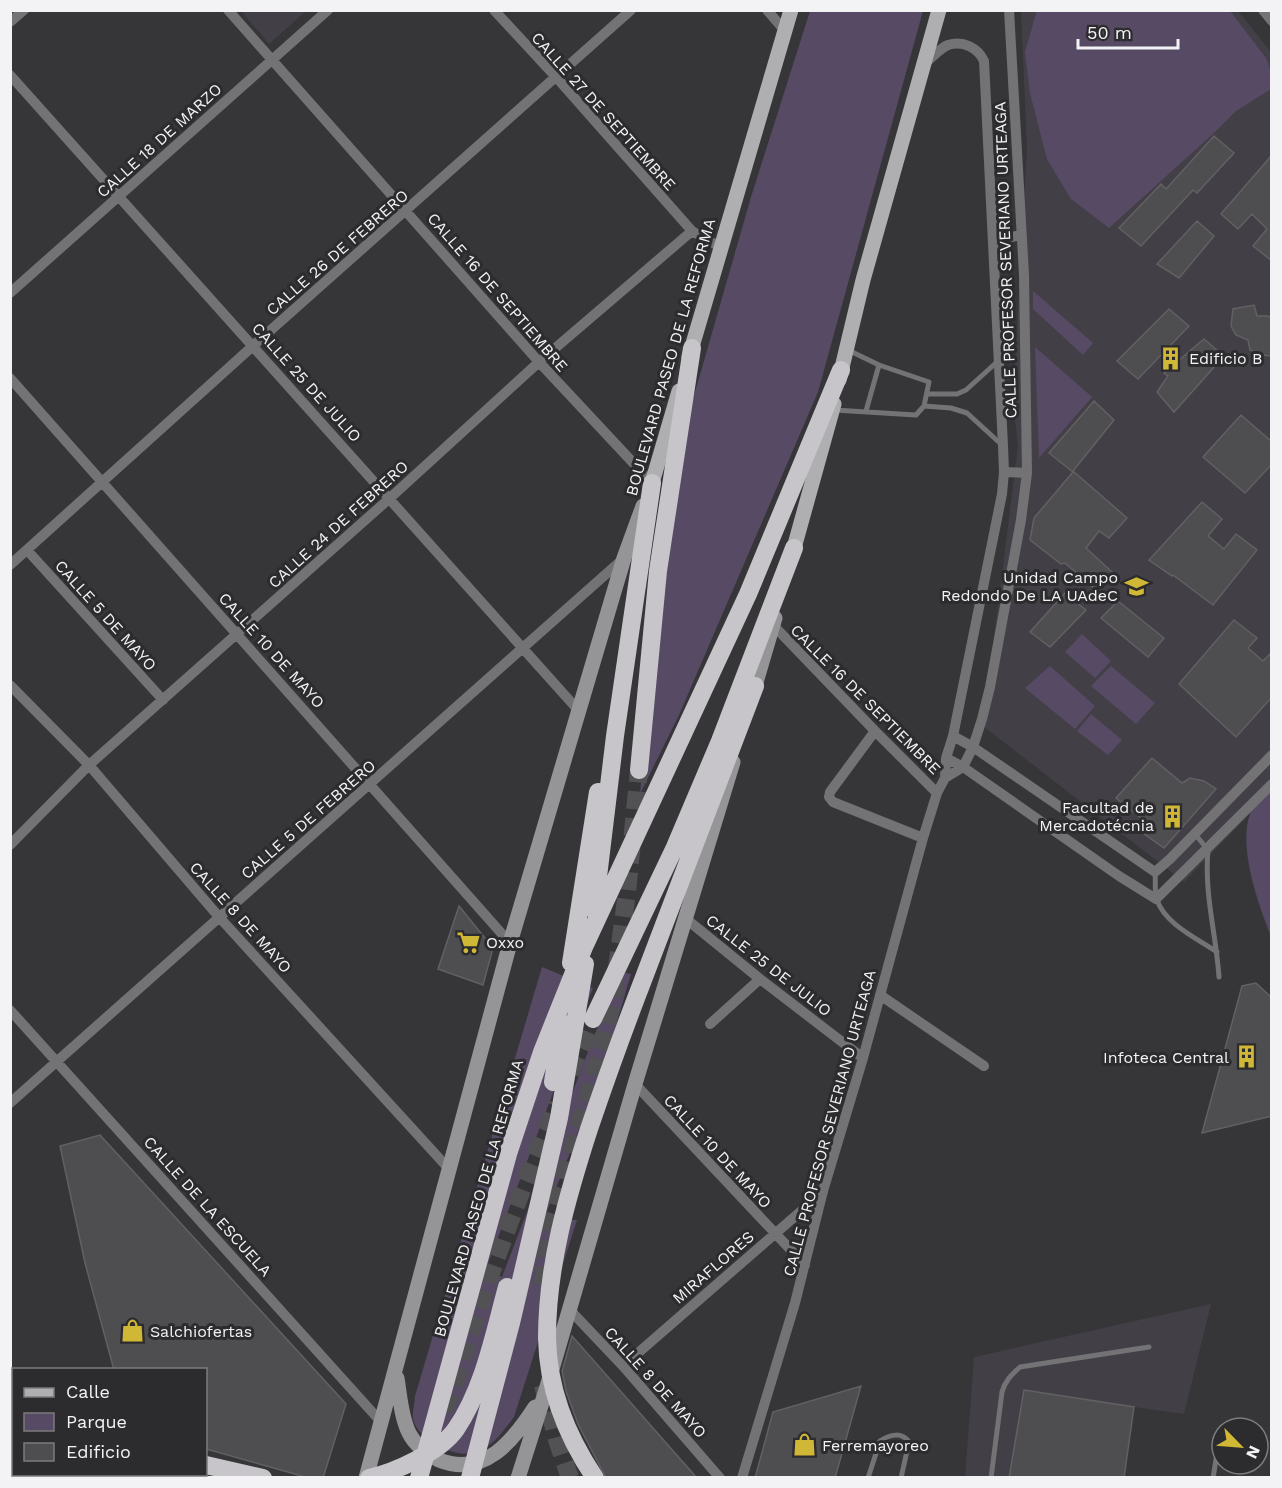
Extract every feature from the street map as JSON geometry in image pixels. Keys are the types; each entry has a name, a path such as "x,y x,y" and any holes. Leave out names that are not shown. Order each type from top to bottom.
{"highway":[{"path":"639,770 658,571 692,348"},
{"name":"BOULEVARD PASEO DE LA REFORMA","path":"419,1478 508,1154 542,1052 589,936 748,594 841,370"},
{"name":"BOULEVARD PASEO DE LA REFORMA","path":"470,1478 511,1323 559,1118 600,872 615,736 651,483"},
{"path":"592,1019 675,846 720,741 794,549"},
{"path":"595,1478 564,1425 550,1374 547,1340 549,1312 561,1224 569,1191 624,1028 755,686"},
{"path":"367,1478 403,1467 434,1449 455,1431 479,1381 512,1269 542,1150 601,773 615,736"},
{"path":"207,1465 263,1478"}],"main road":[{"name":"BOULEVARD PASEO DE LA REFORMA","path":"651,483 791,10"},
{"name":"BOULEVARD PASEO DE LA REFORMA","path":"794,549 832,410 863,280 939,10"},
{"path":"367,1478 510,943 624,558 651,483"},
{"path":"518,1478 546,1390 634,1084 728,783 794,549"},
{"path":"396,1372 402,1412 409,1432 419,1447 431,1456 449,1464 464,1466 482,1462 503,1446 523,1424 546,1390"},
{"path":"207,1457 275,1478"},
{"path":"10,1476 18,1478"}],"street":[{"path":"10,22 24,10"},
{"name":"CALLE 16 DE SEPTIEMBRE","path":"228,10 539,362 651,483"},
{"name":"CALLE 18 DE MARZO","path":"10,293 328,10"},
{"name":"CALLE 27 DE SEPTIEMBRE","path":"494,10 692,231 720,247"},
{"name":"CALLE 26 DE FEBRERO","path":"10,565 631,10"},
{"path":"767,10 785,31"},
{"name":"CALLE PROFESOR SEVERIANO URTEAGA","path":"963,767 973,747 990,687 1021,520 1027,473 1024,284 1009,10"},
{"path":"1263,10 1272,21"},
{"name":"CALLE PROFESOR SEVERIANO URTEAGA","path":"742,1478 805,1265 923,838 937,793 945,778 946,759 953,736 988,568 1004,472 984,61 980,53 970,46 958,44 947,45 925,63"},
{"name":"CALLE 25 DE JULIO","path":"10,75 254,345 579,711"},
{"name":"CALLE 24 DE FEBRERO","path":"10,845 89,765 390,498 539,362 692,231"},
{"path":"993,241 1022,236"},
{"name":"CALLE 10 DE MAYO","path":"10,378 510,943"},
{"path":"1004,472 1027,473"},
{"name":"CALLE 5 DE MAYO","path":"27,550 163,700"},
{"name":"CALLE 5 DE FEBRERO","path":"10,1103 624,558"},
{"name":"CALLE 16 DE SEPTIEMBRE","path":"773,625 937,793"},
{"name":"CALLE 8 DE MAYO","path":"13,692 89,765 219,917 448,1169"},
{"path":"875,731 830,792 829,797 833,802 923,838"},
{"path":"953,736 973,747 1155,872 1272,755"},
{"path":"946,759 963,767 1119,876 1156,899 1272,784"},
{"path":"945,778 963,767"},
{"name":"CALLE 25 DE JULIO","path":"685,918 863,1058"},
{"path":"710,1024 760,979"},
{"path":"880,995 984,1066"},
{"name":"CALLE DE LA ESCUELA","path":"10,1010 58,1060 382,1423"},
{"name":"CALLE 10 DE MAYO","path":"634,1084 805,1265"},
{"name":"MIRAFLORES","path":"623,1366 824,1191"},
{"name":"CALLE 8 DE MAYO","path":"568,1308 623,1366 720,1478"}],"lane":[{"path":"832,410 916,415 924,406 928,394 930,384 928,380 879,365 847,350"},
{"path":"928,394 957,394 966,390 1000,360"},
{"path":"866,411 879,365"},
{"path":"924,406 967,412 1003,446"},
{"path":"1195,834 1208,849 1207,889 1219,977"},
{"path":"1155,872 1156,899 1162,909 1178,926 1217,952"},
{"path":"991,1478 1002,1392 1005,1383 1020,1367 1149,1347"},
{"path":"868,1478 880,1441 893,1434 905,1437 909,1442 901,1478"}],"shaded area":[{"path":"241,11 306,11 269,44"},
{"name":"Unidad Campo Redondo De LA UAdeC","path":"1021,11 1238,11 1272,53 1271,792 1184,882 983,726 1018,446 1013,401 1027,148"},
{"path":"1211,1304 1184,1414 1134,1407 1124,1477 965,1478 974,1357"}],"green space":[{"path":"1037,10 1230,11 1266,58 1271,72 1271,89 1236,111 1109,228 1071,199 1047,159 1030,93 1025,52"},
{"path":"810,11 923,11 818,392 679,715 640,794 661,573 689,413 751,197"},
{"path":"1033,291 1093,343 1083,355 1033,309"},
{"path":"1035,347 1092,397 1039,458"},
{"path":"1082,634 1111,661 1095,678 1065,652"},
{"path":"1050,666 1095,706 1075,729 1025,688"},
{"path":"1111,666 1155,703 1136,724 1091,686"},
{"path":"1091,714 1122,740 1108,755 1077,731"},
{"path":"1271,790 1271,936 1255,892 1246,842 1251,811"},
{"path":"542,967 593,988 486,1269 502,1277 592,1041 622,972 631,974 605,1063 544,1219 577,1220 514,1417 498,1437 484,1449 469,1454 460,1453 440,1447 422,1435 413,1419 415,1396"}],"building":[{"path":"1214,136 1234,153 1197,193 1193,190 1141,246 1119,228 1161,184 1166,189"},
{"path":"1272,155 1272,261 1253,246 1267,229 1252,214 1238,229 1221,214"},
{"path":"1197,221 1214,236 1179,278 1157,264"},
{"path":"1254,305 1257,316 1272,318 1272,356 1261,355 1250,350 1248,340 1236,335 1231,326 1233,309"},
{"path":"1169,309 1189,326 1138,379 1117,361"},
{"path":"1204,339 1224,356 1174,412 1157,392 1168,376 1164,373"},
{"path":"1094,401 1114,420 1073,471 1127,518 1109,538 1099,531 1086,548 1113,573 1097,591 1065,563 1061,564 1030,540 1034,518 1073,472 1049,453"},
{"path":"1241,415 1272,442 1272,464 1245,493 1203,457"},
{"path":"1202,502 1222,519 1208,536 1224,549 1236,534 1257,550 1213,605 1149,560"},
{"path":"1065,593 1086,610 1050,647 1030,632"},
{"path":"1118,601 1164,638 1148,657 1101,618"},
{"path":"1234,620 1257,638 1248,648 1263,661 1272,652 1272,697 1236,737 1179,684"},
{"path":"1152,758 1182,783 1190,778 1204,781 1216,789 1164,848 1140,831 1147,823 1116,798"},
{"name":"Oxxo","path":"459,906 493,948 483,985 438,969"},
{"name":"Infoteca Central","path":"1256,983 1272,998 1272,1116 1202,1133 1242,986"},
{"path":"100,1135 346,1404 323,1478 309,1478 207,1449 207,1368 113,1368 85,1263 60,1146"},
{"path":"572,1336 697,1478 606,1478 578,1424 566,1391 562,1371"},
{"name":"Ferremayoreo","path":"861,1386 835,1478 755,1478 773,1412"},
{"path":"1024,1390 1134,1407 1124,1478 1009,1478"}],"tunnel":[{"path":"543,1285 551,1222 600,1054 613,998 627,892 639,770"},
{"path":"570,1073 593,1019"},
{"path":"444,1410 506,1232 557,1104"},
{"path":"543,1385 557,1440 570,1478"}],"place":[{"name":"Edificio B","path":"1171,358"},
{"name":"Unidad Campo Redondo De LA UAdeC","path":"1136,586"},
{"name":"Facultad de Mercadotécnia","path":"1172,816"},
{"name":"Oxxo","path":"468,942"},
{"name":"Infoteca Central","path":"1247,1057"},
{"name":"Salchiofertas","path":"132,1331"},
{"name":"Ferremayoreo","path":"804,1445"}]}
